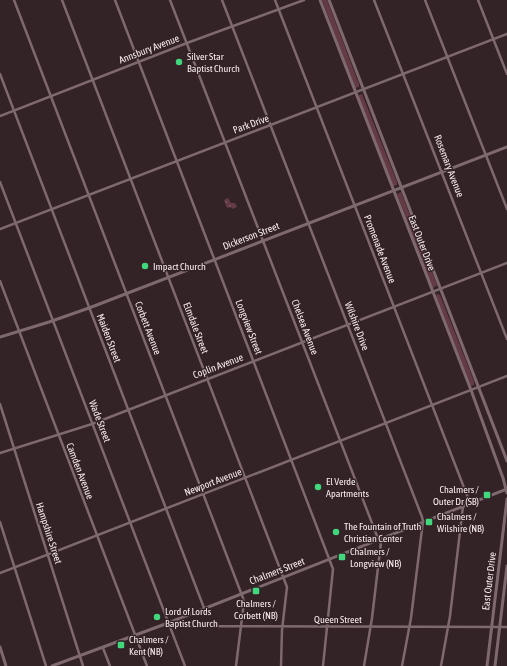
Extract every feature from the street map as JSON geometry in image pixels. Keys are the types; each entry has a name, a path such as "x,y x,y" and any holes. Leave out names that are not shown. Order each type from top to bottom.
{"street":[{"name":"Corbett Avenue","path":"14,0 241,593 244,602 236,666"},
{"name":"Elmdale Street","path":"62,0 287,589 283,626 282,666"},
{"name":"Longview Street","path":"115,0 334,571 323,666"},
{"name":"Chelsea Avenue","path":"170,0 381,542 371,626 364,666"},
{"name":"Wilshire Drive","path":"222,0 423,521 410,627 402,666"},
{"name":"Promenade Avenue","path":"276,0 470,503"},
{"name":"Annsbury Avenue","path":"0,116 187,43 304,0"},
{"name":"East Outer Drive","path":"320,0 471,390 491,446 505,478 507,490"},
{"name":"East Outer Drive","path":"329,0 507,461"},
{"name":"Rosemary Avenue","path":"374,0 507,339"},
{"path":"425,0 507,209"},
{"path":"478,0 507,74"},
{"name":"Park Drive","path":"0,230 507,34"},
{"name":"Maiden Street","path":"0,74 204,608"},
{"name":"Dickerson Street","path":"0,337 53,321 89,308 401,186 507,147"},
{"name":"Wade Street","path":"0,182 185,666"},
{"name":"Coplin Avenue","path":"0,453 92,424 507,263"},
{"name":"Camden Avenue","path":"0,281 147,666"},
{"path":"478,387 507,376"},
{"name":"Newport Avenue","path":"0,573 478,387"},
{"name":"Hampshire Street","path":"0,404 83,666"},
{"path":"491,446 500,443"},
{"name":"Chalmers Street","path":"52,666 169,624 241,593 423,521 507,490"},
{"name":"East Outer Drive","path":"487,666 505,529 507,499"},
{"path":"441,666 449,627 463,506"},
{"path":"0,522 46,666"},
{"name":"East Outer Drive","path":"495,666 507,566"},
{"name":"Queen Street","path":"169,624 241,626 507,627"},
{"path":"0,647 6,666"},
{"path":"103,648 110,666"},
{"path":"488,661 492,659 496,661"}],"shaded area":[{"path":"322,0 327,0 359,87 355,88"},
{"path":"362,94 397,185 393,186 358,97"},
{"path":"401,192 437,285 433,288 397,194"},
{"path":"228,198 231,203 235,203 237,207 232,209 231,207 227,208 224,200"},
{"path":"437,294 440,295 474,381 474,385 471,386 436,296"}],"place":[{"name":"Silver Star Baptist Church","path":"179,62"},
{"name":"Impact Church","path":"145,266"},
{"name":"El Verde Apartments","path":"318,487"},
{"name":"Chalmers / Outer Dr (SB)","path":"487,495"},
{"name":"Chalmers / Wilshire (NB)","path":"429,522"},
{"name":"The Fountain of Truth Christian Center","path":"336,532"},
{"name":"Chalmers / Longview (NB)","path":"342,557"},
{"name":"Chalmers / Corbett (NB)","path":"256,591"},
{"name":"Lord of Lords Baptist Church","path":"157,617"},
{"name":"Chalmers / Kent (NB)","path":"121,645"}]}
